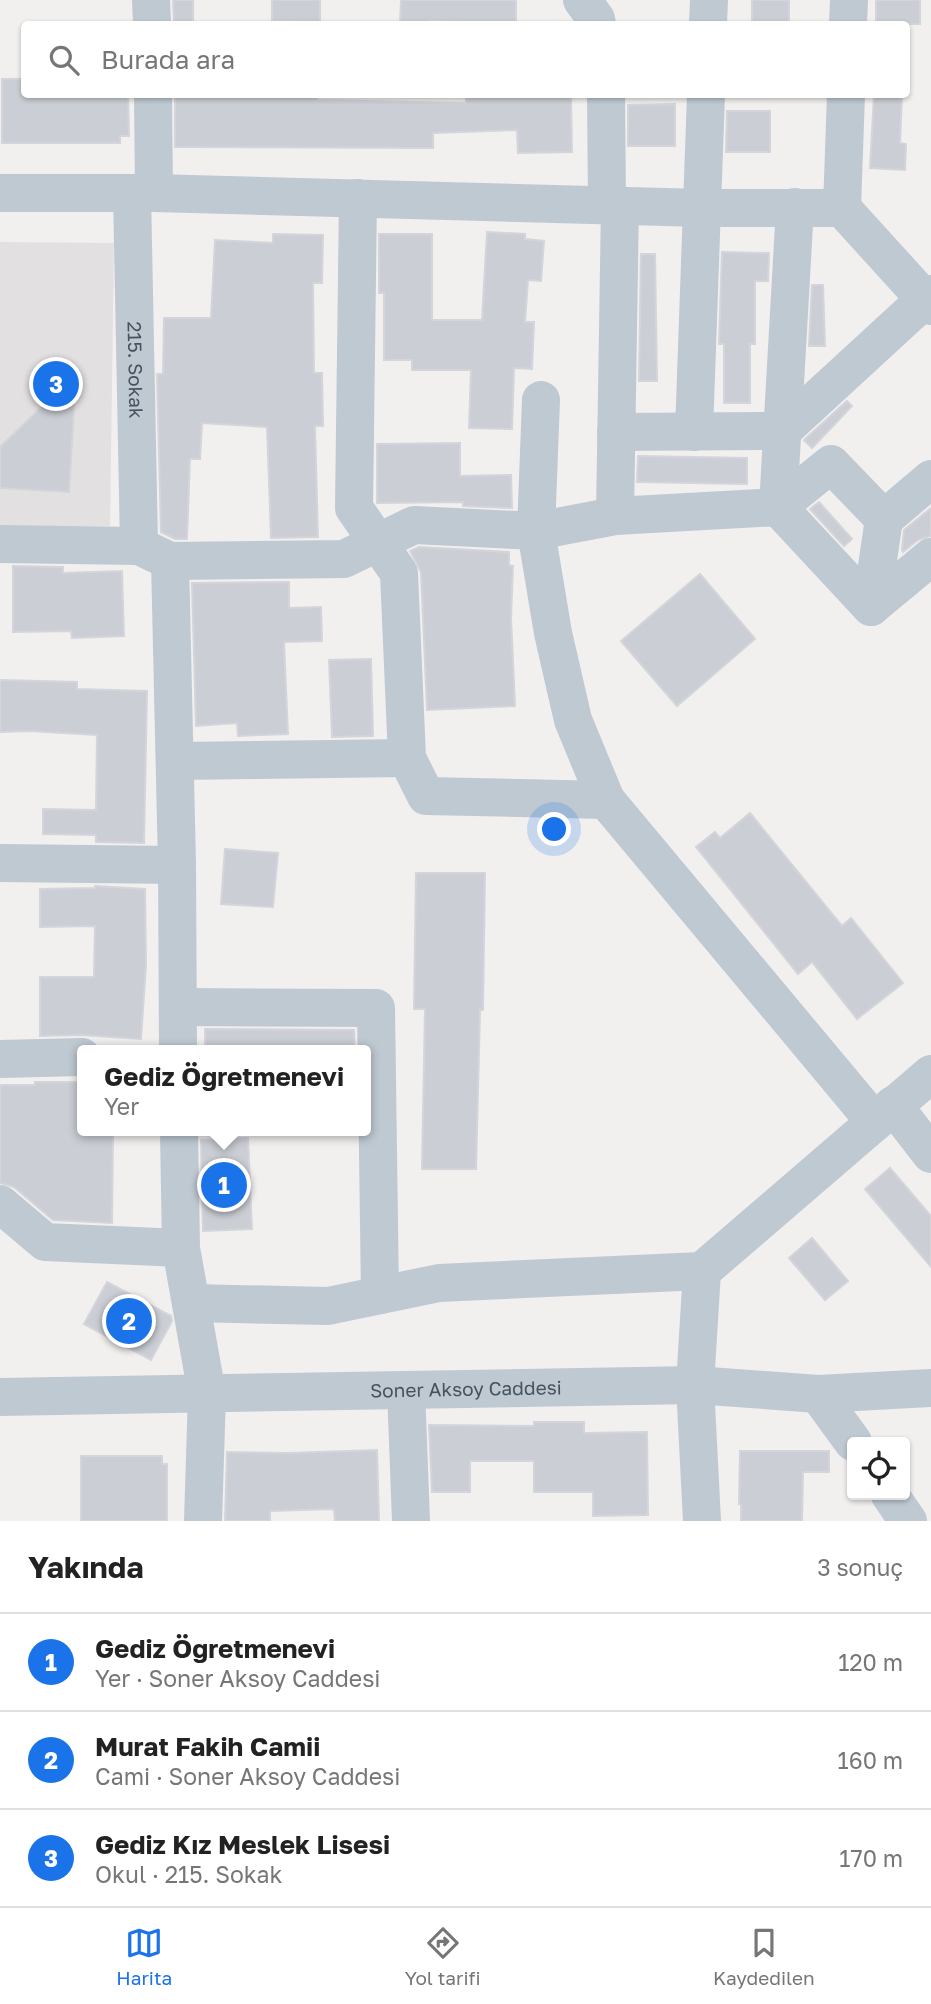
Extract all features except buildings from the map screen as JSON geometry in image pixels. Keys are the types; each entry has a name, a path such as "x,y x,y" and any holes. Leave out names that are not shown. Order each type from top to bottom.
{"street":[{"path":"151,0 152,21"},
{"path":"582,0 595,21"},
{"path":"708,21 709,0"},
{"path":"848,21 849,0"},
{"name":"215. Sokak","path":"153,98 143,193 155,553 175,761 178,1045"},
{"path":"606,98 614,205 615,516"},
{"path":"694,432 706,98"},
{"path":"842,208 846,98"},
{"path":"0,193 143,193 702,208 842,208 929,300 782,431 616,432"},
{"path":"358,198 354,508 399,573 407,758 426,796 606,800"},
{"path":"795,207 778,507 871,607"},
{"path":"541,400 536,531 553,633 573,720 606,800 884,1113 931,1154"},
{"path":"0,544 155,553 344,559 414,525 536,531 615,516 778,507 831,464 884,519"},
{"path":"871,607 884,519 931,479"},
{"path":"871,607 931,557"},
{"path":"175,761 407,758"},
{"path":"0,863 177,865"},
{"path":"179,1007 376,1008 380,1295"},
{"path":"0,1059 77,1057"},
{"path":"191,1303 328,1306 439,1283 702,1271 931,1074"},
{"path":"179,1136 181,1248 207,1394 204,1521"},
{"path":"0,1204 45,1242 181,1248"},
{"path":"702,1271 695,1385 702,1521"},
{"name":"Soner Aksoy Caddesi","path":"0,1397 695,1385 818,1394 931,1388"},
{"path":"406,1390 411,1521"},
{"path":"818,1394 848,1437"},
{"path":"893,1500 908,1521"}],"shaded area":[{"path":"0,242 114,243 110,526 0,527"}],"place":[{"name":"Gediz Kız Meslek Lisesi","path":"56,384"},
{"name":"Gediz Öğretmenevi","path":"224,1185"},
{"name":"Murat Fakih Camii","path":"129,1321"}]}
